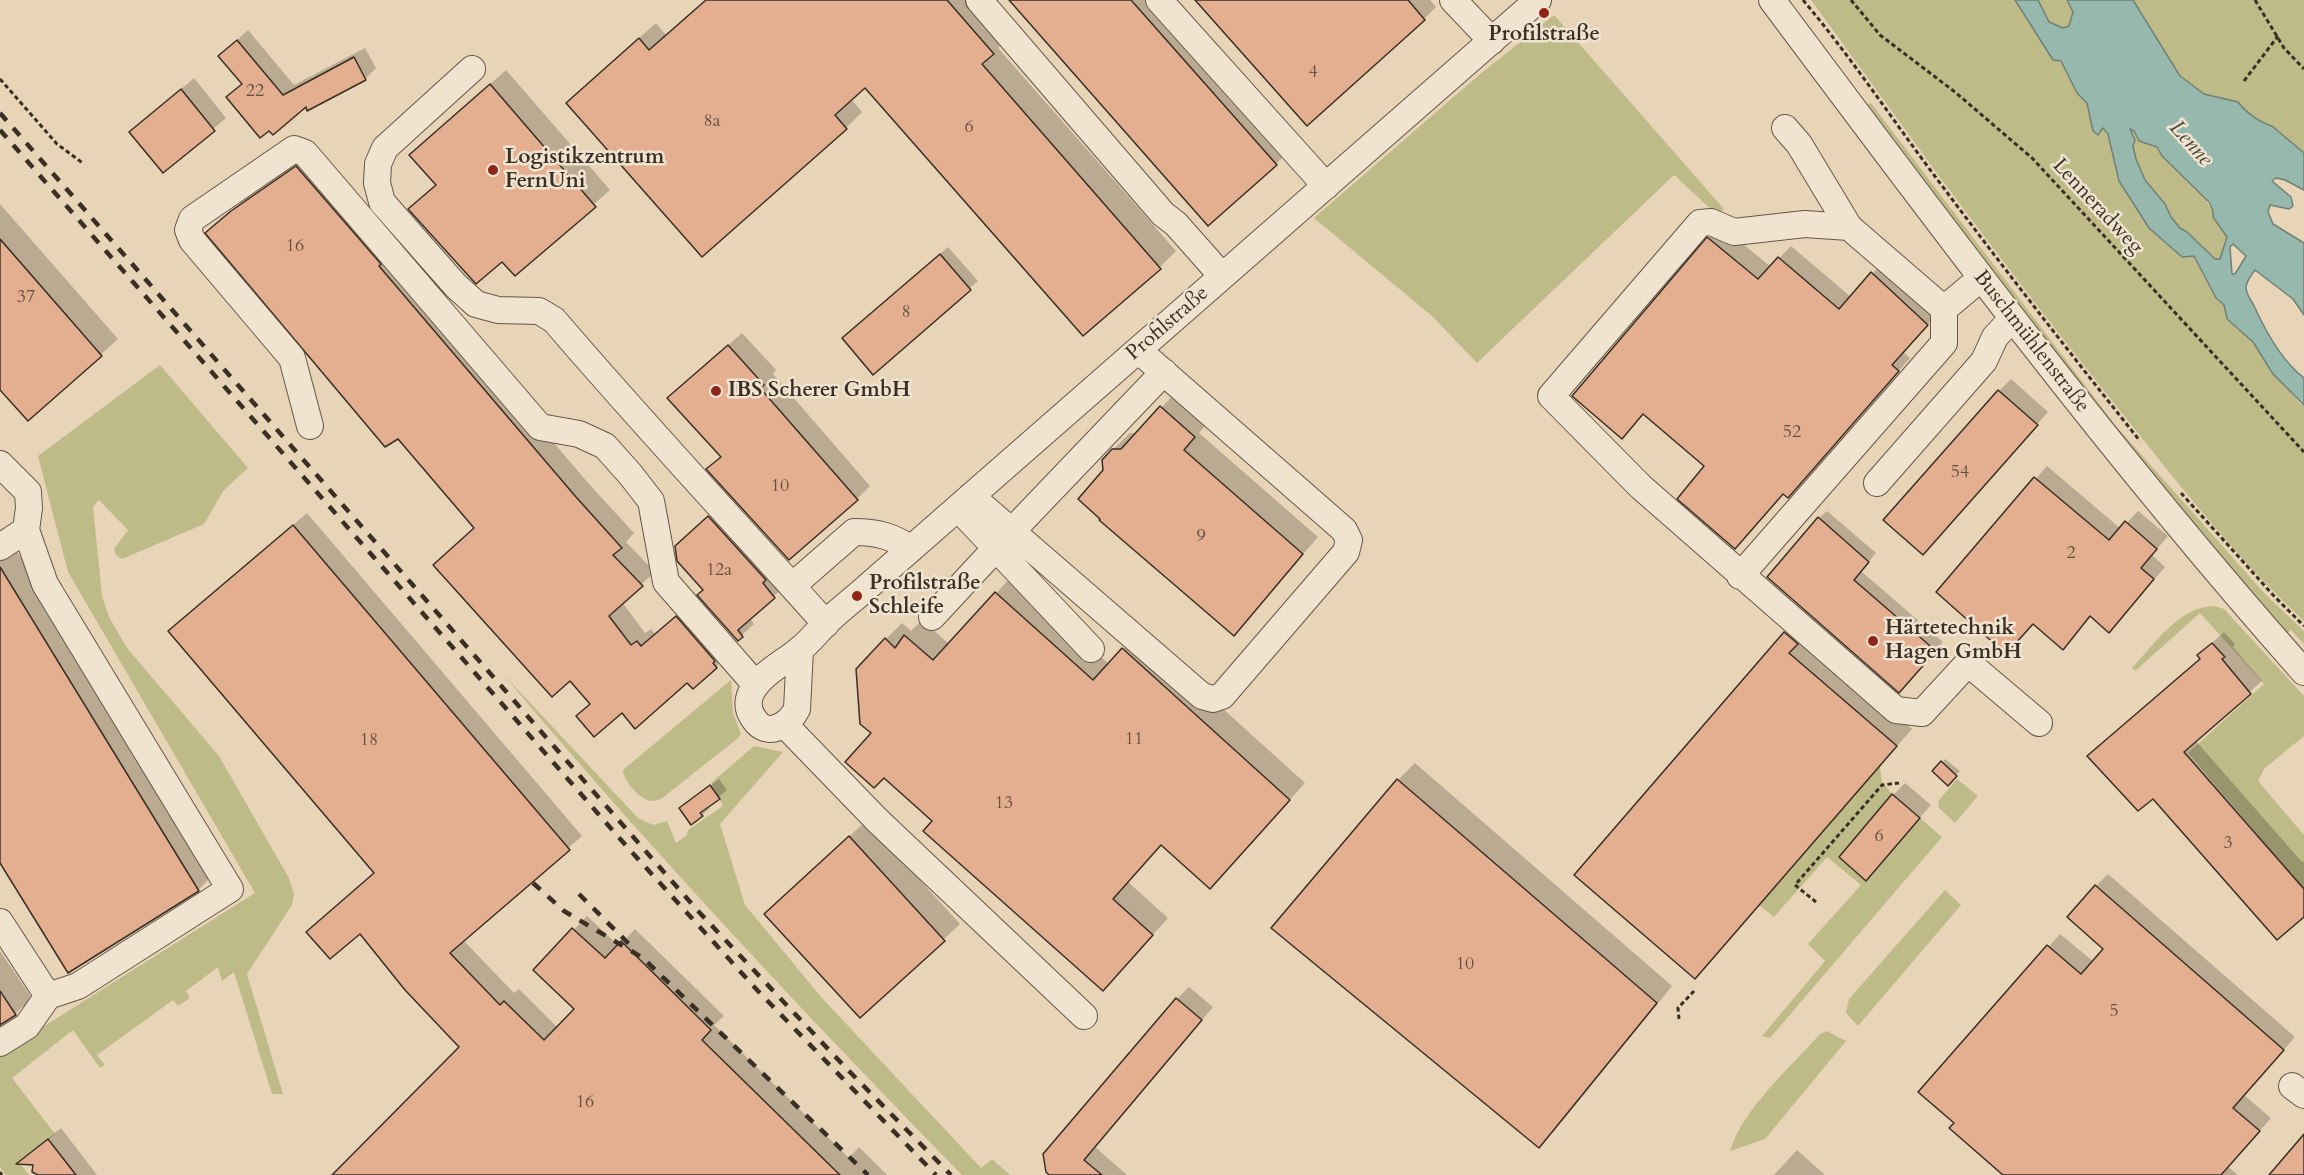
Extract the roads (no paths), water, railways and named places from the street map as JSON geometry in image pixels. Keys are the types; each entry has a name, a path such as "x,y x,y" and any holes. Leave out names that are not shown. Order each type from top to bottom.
{"street":[{"path":"979,0 1163,214 1176,224 1222,276"},
{"path":"1159,0 1326,186"},
{"path":"1453,0 1492,41"},
{"name":"Profilstraße","path":"756,685 779,664 800,650 826,624 964,502 1538,0"},
{"name":"Buschmühlenstraße","path":"1772,0 2012,319 2181,531 2304,672"},
{"path":"472,69 385,148 378,164 377,183 382,202 456,286 476,303 498,310 539,311 554,320 624,402 826,624"},
{"path":"1740,576 1944,344 1944,309 1849,227 1799,144 1785,128"},
{"path":"310,426 292,358 192,240 188,230 192,219 294,149 305,153 540,427 579,434 605,447 630,474 651,501 666,582 756,685 748,702 749,711 759,726 769,729 779,728 793,717 797,709 800,650"},
{"path":"1849,227 1805,224 1734,232 1711,222 1700,223 1551,396 1641,487 1740,576 1896,710 1922,713 1968,663 2039,723"},
{"path":"1944,309 1982,278"},
{"path":"1877,483 1984,361 1995,337 2012,319"},
{"path":"964,502 1004,540 1202,696 1213,699 1222,696 1346,552 1349,540 1344,530 1138,350"},
{"path":"933,617 1164,372"},
{"path":"0,1043 27,1026 48,996 78,986 230,889 45,584 26,530 29,508 28,492 1,468"},
{"path":"0,547 26,530"},
{"path":"792,586 854,532 872,532 896,538 911,549"},
{"path":"1004,540 1091,649"},
{"path":"785,725 879,820 1084,1016"},
{"path":"0,922 48,996"}],"water":[{"name":"Lenne","path":"2015,0 2038,0 2049,22 2063,28 2069,26 2073,12 2067,0 2133,0 2180,76 2204,94 2238,102 2249,113 2272,126 2304,153 2304,190 2276,178 2272,181 2291,197 2293,206 2289,209 2270,205 2268,212 2273,224 2304,243 2304,315 2293,299 2255,270 2246,287 2264,327 2276,346 2289,364 2304,378 2304,405 2273,374 2253,342 2227,319 2224,305 2216,298 2194,256 2182,257 2149,228 2119,181 2108,134 2103,128 2098,135 2093,131 2087,103 2077,93 2061,61 2053,60","holes":["2130,129 2134,131 2139,141 2157,147 2162,156 2209,202 2213,217 2227,237 2220,259 2215,259 2180,228 2171,217 2165,204 2145,180 2136,159 2133,146 2135,140","2233,244 2246,256 2235,274 2232,274 2230,247"]}],"railway":[{"path":"0,113 698,911 951,1175"},
{"path":"0,130 629,849 758,991 936,1175"},
{"path":"533,883 564,911 643,958 868,1175"},
{"path":"579,894 630,945"}],"place":[{"name":"Profilstraße","path":"1544,13"},
{"name":"Logistikzentrum FernUni","path":"493,170"},
{"name":"IBS Scherer GmbH","path":"716,391"},
{"name":"Profilstraße Schleife","path":"857,596"},
{"name":"Härtetechnik Hagen GmbH","path":"1873,641"}]}
